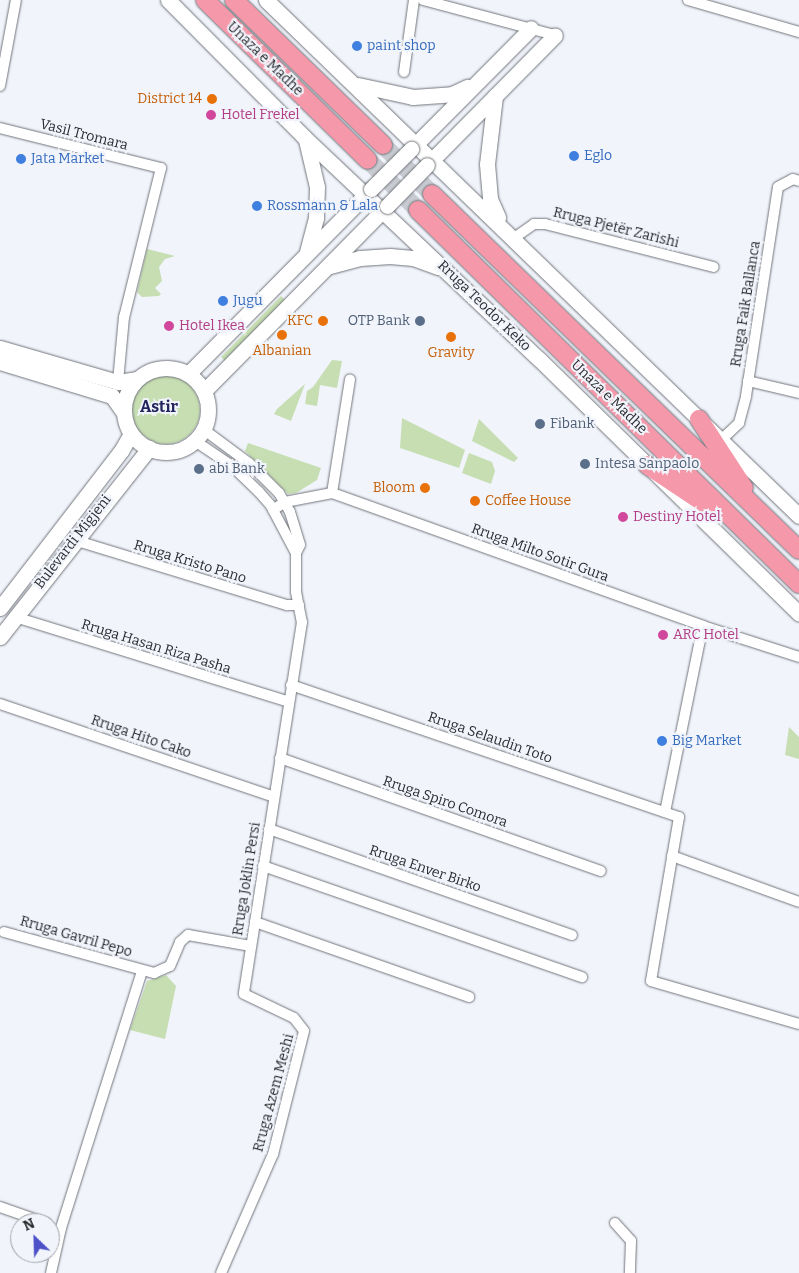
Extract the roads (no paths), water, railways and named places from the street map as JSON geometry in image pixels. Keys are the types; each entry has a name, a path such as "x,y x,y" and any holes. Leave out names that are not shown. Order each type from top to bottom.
{"highway":[{"name":"Unaza e Madhe","path":"206,0 368,160"},
{"name":"Unaza e Madhe","path":"234,0 383,145"},
{"name":"Unaza e Madhe","path":"432,194 799,550"},
{"name":"Unaza e Madhe","path":"418,210 799,584"},
{"path":"699,419 754,506"},
{"path":"647,466 738,523"}],"main road":[{"name":"Rruga Teodor Keko","path":"168,0 304,137 385,208 799,614"},
{"path":"266,0 356,84 430,162 509,233 799,516"},
{"path":"188,374 531,28"},
{"path":"204,391 555,35"},
{"path":"356,84 394,94 433,96 452,94 478,82"},
{"path":"495,96 488,148 487,182 490,199 509,233"},
{"path":"302,259 310,247 317,201 314,164 304,137"},
{"path":"326,268 360,258 390,256 430,262 451,274"},
{"path":"0,348 118,382 136,379 160,368 174,368 188,374 204,391 208,404 199,435 170,452 149,448 131,434 123,412 112,396 0,362"},
{"path":"123,412 126,396 136,379"},
{"name":"Bulevardi Migjeni","path":"0,608 121,451 131,434"},
{"name":"Bulevardi Migjeni","path":"0,637 74,540 149,448"}],"street":[{"path":"0,86 3,56 16,0"},
{"path":"404,72 414,0"},
{"path":"423,0 555,35"},
{"path":"688,0 799,32"},
{"name":"Vasil Tromara","path":"0,128 161,168 124,317 118,382"},
{"name":"Rruga Faik Ballanca","path":"721,440 738,424 748,381 778,187 793,179 799,181"},
{"name":"Rruga Pjetër Zarishi","path":"509,233 534,224 546,224 714,267"},
{"path":"273,510 285,502 332,493 350,379"},
{"path":"748,381 799,393"},
{"name":"Rruga Joklin Persi","path":"199,435 249,463 285,502 298,534 300,545 296,553"},
{"name":"Rruga Joklin Persi","path":"142,970 154,973 170,966 180,942 188,935 251,946 302,622 299,605 296,553 273,510 247,479 199,435"},
{"name":"Rruga Milto Sotir Gura","path":"332,493 702,626 799,657"},
{"name":"Rruga Kristo Pano","path":"74,540 277,603 299,605"},
{"name":"Rruga Hasan Riza Pasha","path":"15,617 289,702"},
{"path":"665,812 702,626"},
{"name":"Rruga Selaudin Toto","path":"291,685 679,817 672,856"},
{"name":"Rruga Hito Cako","path":"0,704 274,797"},
{"name":"Rruga Spiro Comora","path":"280,758 600,871"},
{"name":"Rruga Enver Birko","path":"269,829 572,935"},
{"path":"799,902 672,856 651,981 799,1024"},
{"path":"263,866 582,977"},
{"path":"255,922 469,997"},
{"name":"Rruga Gavril Pepo","path":"4,932 142,970"},
{"name":"Rruga Azem Meshi","path":"221,1273 273,1154 304,1030 294,1018 244,994 251,946"},
{"path":"50,1273 61,1228 142,970"},
{"path":"0,1207 17,1213"},
{"path":"614,1223 631,1241 630,1273"}],"tunnel":[{"path":"383,145 432,194"},
{"path":"368,160 418,210"}],"place":[{"name":"paint shop","path":"357,46"},
{"name":"District 14","path":"212,99"},
{"name":"Hotel Frekel","path":"211,115"},
{"name":"Eglo","path":"574,156"},
{"name":"Jata Market","path":"21,159"},
{"name":"Rossmann & Lala","path":"257,206"},
{"name":"Jugu","path":"223,301"},
{"name":"KFC","path":"323,321"},
{"name":"OTP Bank","path":"420,321"},
{"name":"Hotel Ikea","path":"169,326"},
{"name":"Albanian","path":"282,335"},
{"name":"Gravity","path":"451,337"},
{"name":"Fibank","path":"540,424"},
{"name":"Intesa Sanpaolo","path":"585,464"},
{"name":"abi Bank","path":"199,469"},
{"name":"Bloom","path":"425,488"},
{"name":"Coffee House","path":"475,501"},
{"name":"Destiny Hotel","path":"623,517"},
{"name":"ARC Hotel","path":"663,635"},
{"name":"Big Market","path":"662,741"}],"district":[{"name":"Astir","path":"159,407"}]}
